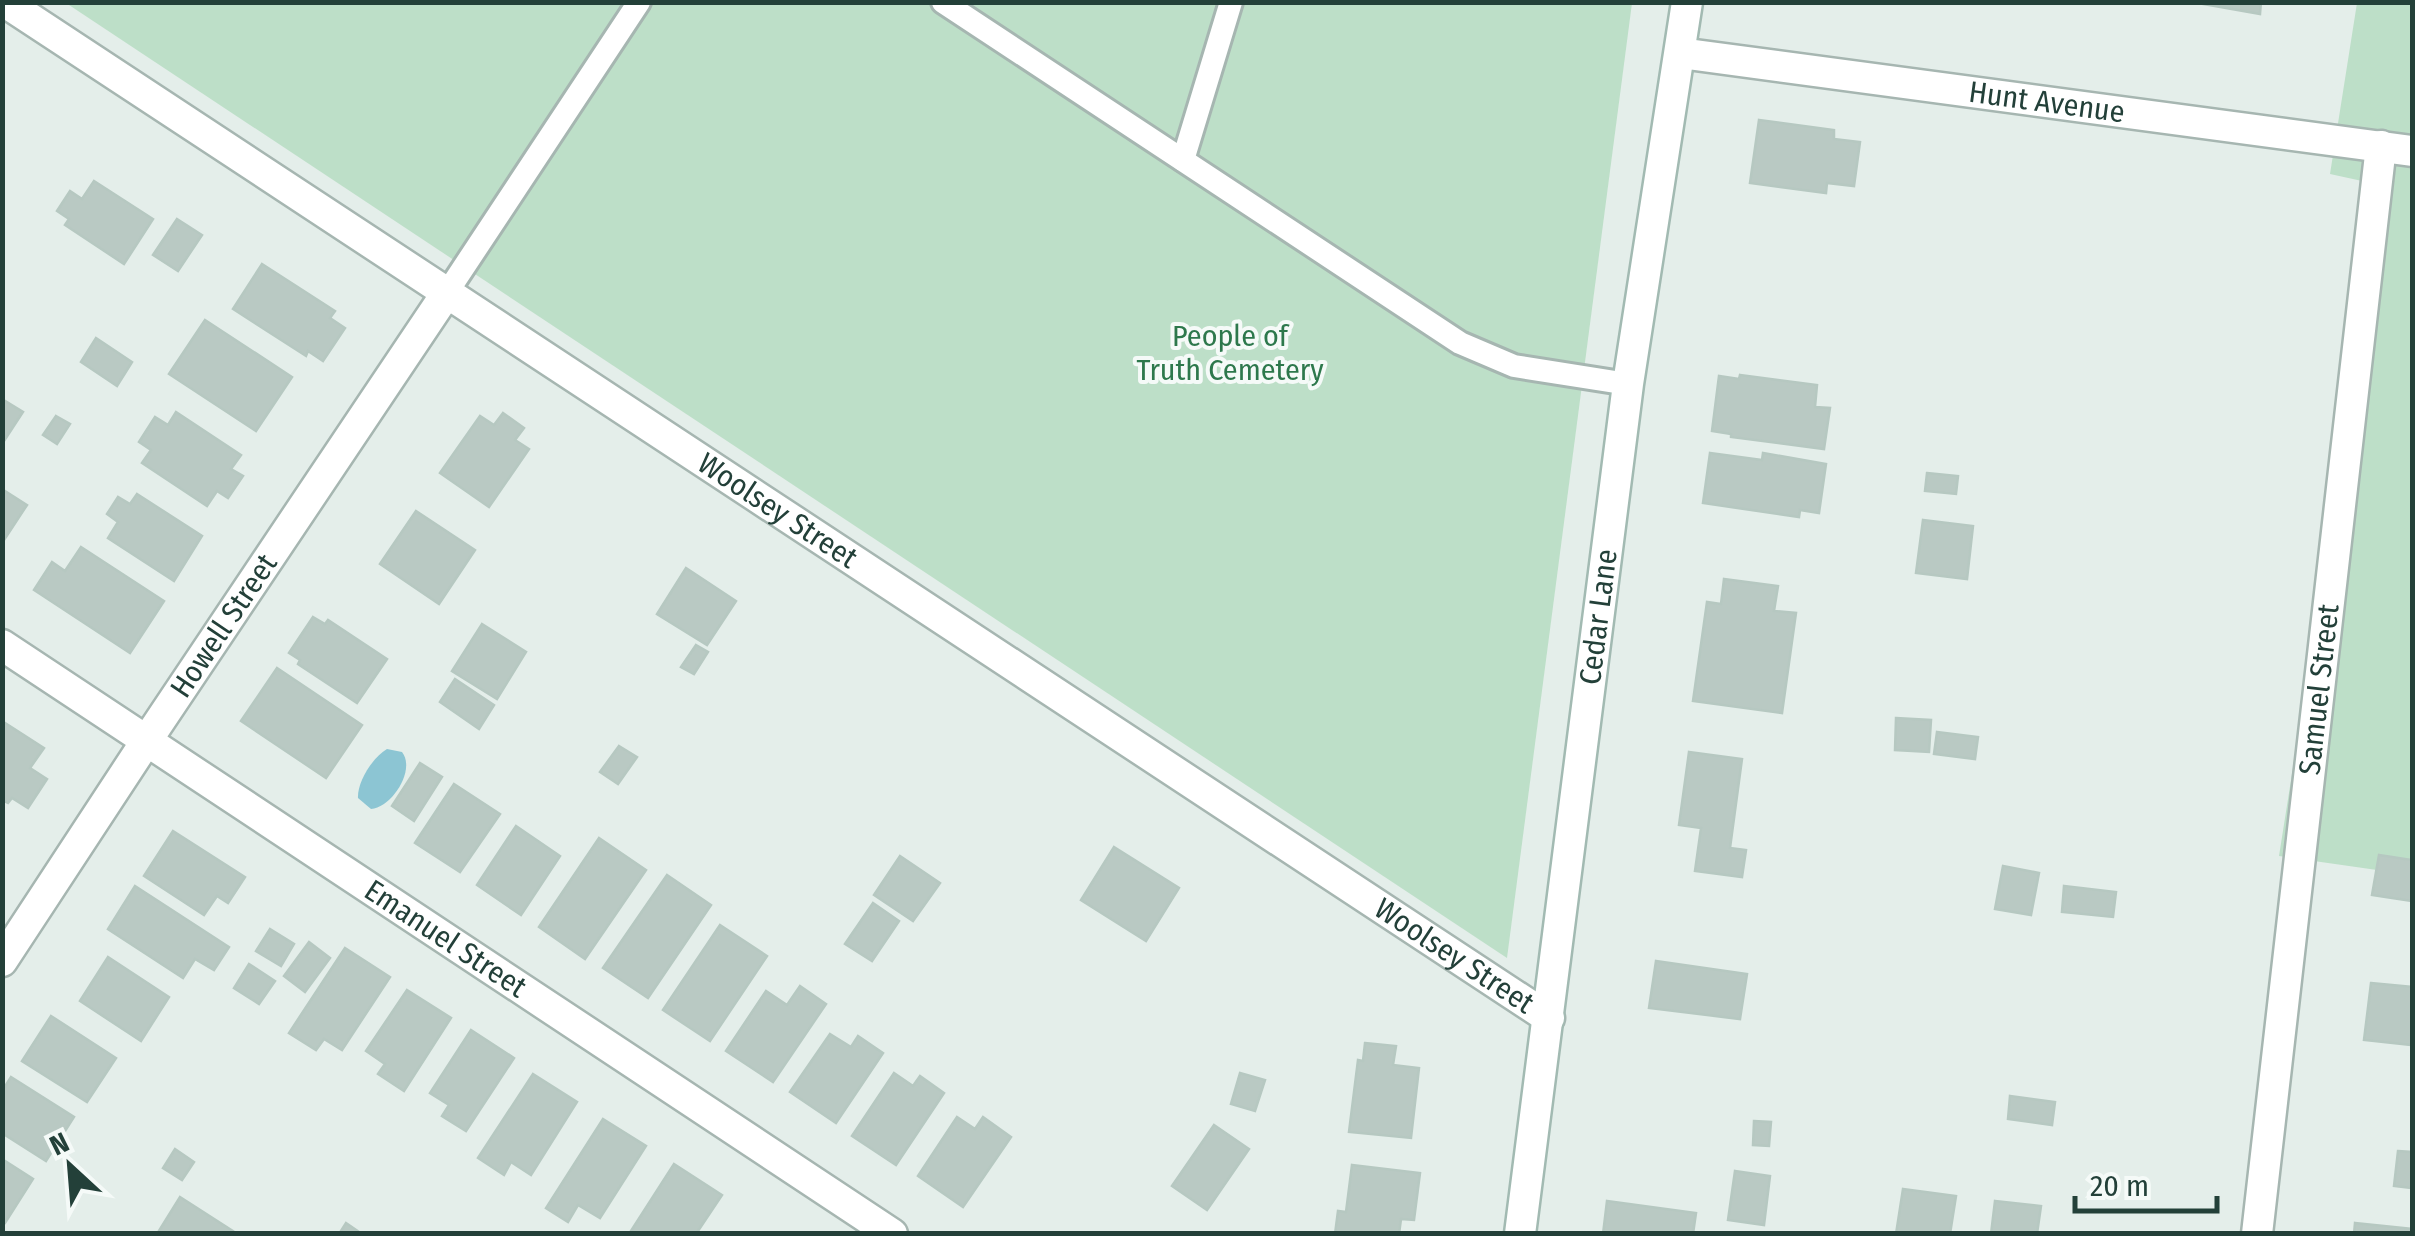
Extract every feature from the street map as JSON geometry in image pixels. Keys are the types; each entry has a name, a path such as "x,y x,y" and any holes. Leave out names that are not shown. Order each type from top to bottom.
{"street":[{"name":"Woolsey Street","path":"5,2 1548,1018"},
{"name":"Cedar Lane","path":"1520,1234 1628,384 1687,2"},
{"name":"Hunt Avenue","path":"1680,53 2412,151"},
{"name":"Samuel Street","path":"2257,1234 2381,146"},
{"name":"Howell Street","path":"2,962 448,292"},
{"name":"Emanuel Street","path":"2,645 892,1234"}],"lane":[{"path":"448,292 639,2"},
{"path":"943,2 1460,343 1514,366 1628,384"},
{"path":"1182,160 1231,2"}],"green space":[{"name":"People of Truth Cemetery","path":"66,3 1632,3 1507,958"},
{"path":"2357,3 2412,3 2412,875 2279,856 2385,186 2330,174"}],"water":[{"path":"387,749 402,752 406,760 404,777 387,802 371,809 358,798 360,785 371,764"}],"building":[{"path":"2192,2 2261,2 2260,14"},
{"path":"1759,120 1834,130 1834,139 1860,142 1854,186 1827,183 1826,193 1750,183"},
{"path":"94,181 153,219 124,264 65,225 69,219 57,211 70,191 82,199"},
{"path":"177,219 202,235 178,271 153,255"},
{"path":"262,264 335,311 330,318 345,328 323,361 308,351 306,356 233,309"},
{"path":"205,320 292,377 256,431 169,374"},
{"path":"96,338 132,362 117,386 81,362"},
{"path":"1740,375 1817,385 1815,407 1830,408 1824,449 1712,431 1719,376 1739,379"},
{"path":"2,399 23,412 2,444"},
{"path":"176,412 241,455 231,469 243,476 228,498 217,491 207,506 142,463 151,450 139,442 155,417 168,425"},
{"path":"503,413 524,428 515,440 529,449 489,507 440,473 480,416 494,425"},
{"path":"56,416 70,424 57,444 43,435"},
{"path":"1710,453 1762,460 1763,453 1826,464 1819,513 1800,510 1799,517 1703,503"},
{"path":"1927,473 1958,476 1956,494 1925,491"},
{"path":"5,491 27,505 2,543 2,495"},
{"path":"137,494 202,536 174,581 108,538 118,522 107,514 118,497 130,504"},
{"path":"416,511 475,550 439,604 380,564"},
{"path":"1923,520 1973,526 1967,579 1916,573"},
{"path":"81,547 164,601 130,653 34,590 52,562 65,571"},
{"path":"686,568 736,601 707,645 657,614"},
{"path":"1724,579 1778,586 1774,611 1796,613 1782,713 1693,701 1707,602 1721,604"},
{"path":"313,617 325,624 328,620 387,659 357,703 298,664 300,660 289,653"},
{"path":"482,624 526,652 497,699 452,671"},
{"path":"696,645 708,652 694,674 681,667"},
{"path":"277,668 362,725 326,778 241,721"},
{"path":"455,679 494,705 479,729 440,702"},
{"path":"1896,718 1931,720 1929,752 1895,750"},
{"path":"2,721 44,748 30,768 47,779 28,808 12,798 8,803 2,800"},
{"path":"1937,732 1978,737 1975,759 1934,754"},
{"path":"619,746 637,757 618,784 600,772"},
{"path":"1689,752 1742,759 1730,848 1746,850 1742,877 1695,871 1701,828 1679,825"},
{"path":"420,763 442,777 414,821 392,806"},
{"path":"454,784 500,814 460,872 415,843"},
{"path":"516,826 560,856 521,915 477,885"},
{"path":"173,831 245,877 228,903 217,896 204,915 144,876"},
{"path":"599,838 646,870 585,959 539,927"},
{"path":"1114,847 1179,888 1146,941 1081,900"},
{"path":"2379,855 2412,860 2412,901 2372,895"},
{"path":"900,856 940,883 913,921 874,895"},
{"path":"2003,866 2039,873 2031,915 1995,909"},
{"path":"667,875 711,905 648,998 603,968"},
{"path":"135,886 229,947 214,970 195,959 183,978 108,929"},
{"path":"2064,886 2116,892 2113,917 2062,912"},
{"path":"873,903 899,921 872,961 845,944"},
{"path":"720,925 767,956 710,1041 663,1010"},
{"path":"270,929 294,944 281,966 256,951"},
{"path":"309,942 330,958 305,992 284,976"},
{"path":"345,948 390,977 342,1050 324,1039 316,1050 289,1033"},
{"path":"108,957 169,997 141,1041 80,1001"},
{"path":"1656,961 1747,974 1740,1019 1649,1008"},
{"path":"249,964 275,981 259,1004 234,988"},
{"path":"2371,983 2412,987 2412,1045 2364,1040"},
{"path":"800,986 826,1004 773,1082 726,1051 766,991 787,1005"},
{"path":"407,990 451,1018 404,1091 378,1074 385,1064 366,1051"},
{"path":"51,1016 116,1058 87,1102 22,1061"},
{"path":"471,1030 514,1058 466,1131 442,1116 449,1105 430,1093"},
{"path":"830,1034 851,1047 858,1036 883,1053 836,1123 790,1092"},
{"path":"1365,1043 1396,1046 1393,1065 1419,1068 1411,1138 1349,1132 1358,1060 1363,1061"},
{"path":"894,1073 913,1086 920,1076 944,1093 896,1165 852,1136"},
{"path":"1240,1073 1265,1080 1255,1111 1231,1104"},
{"path":"533,1074 577,1102 531,1175 511,1162 504,1175 478,1158"},
{"path":"11,1077 74,1117 46,1161 2,1133 2,1091"},
{"path":"2010,1096 2055,1102 2052,1125 2008,1119"},
{"path":"957,1117 975,1129 983,1117 1011,1137 963,1207 918,1176"},
{"path":"603,1119 646,1146 600,1218 578,1205 568,1222 546,1208"},
{"path":"1754,1121 1771,1122 1769,1146 1753,1145"},
{"path":"1214,1125 1249,1149 1207,1210 1172,1186"},
{"path":"175,1149 194,1162 182,1180 163,1168"},
{"path":"2398,1151 2412,1152 2412,1188 2394,1186"},
{"path":"2,1159 33,1179 5,1223 2,1222"},
{"path":"674,1164 722,1195 696,1234 629,1234"},
{"path":"1352,1165 1420,1173 1414,1220 1401,1219 1399,1234 1335,1234 1338,1211 1346,1212"},
{"path":"1735,1171 1770,1176 1764,1225 1728,1220"},
{"path":"1903,1189 1956,1196 1950,1234 1896,1234"},
{"path":"180,1197 233,1231 231,1234 157,1234"},
{"path":"1607,1201 1696,1213 1693,1234 1603,1234"},
{"path":"1995,1201 2041,1206 2037,1234 1991,1234"},
{"path":"346,1223 362,1234 339,1234"},
{"path":"2355,1223 2412,1229 2412,1234 2354,1234"}]}
